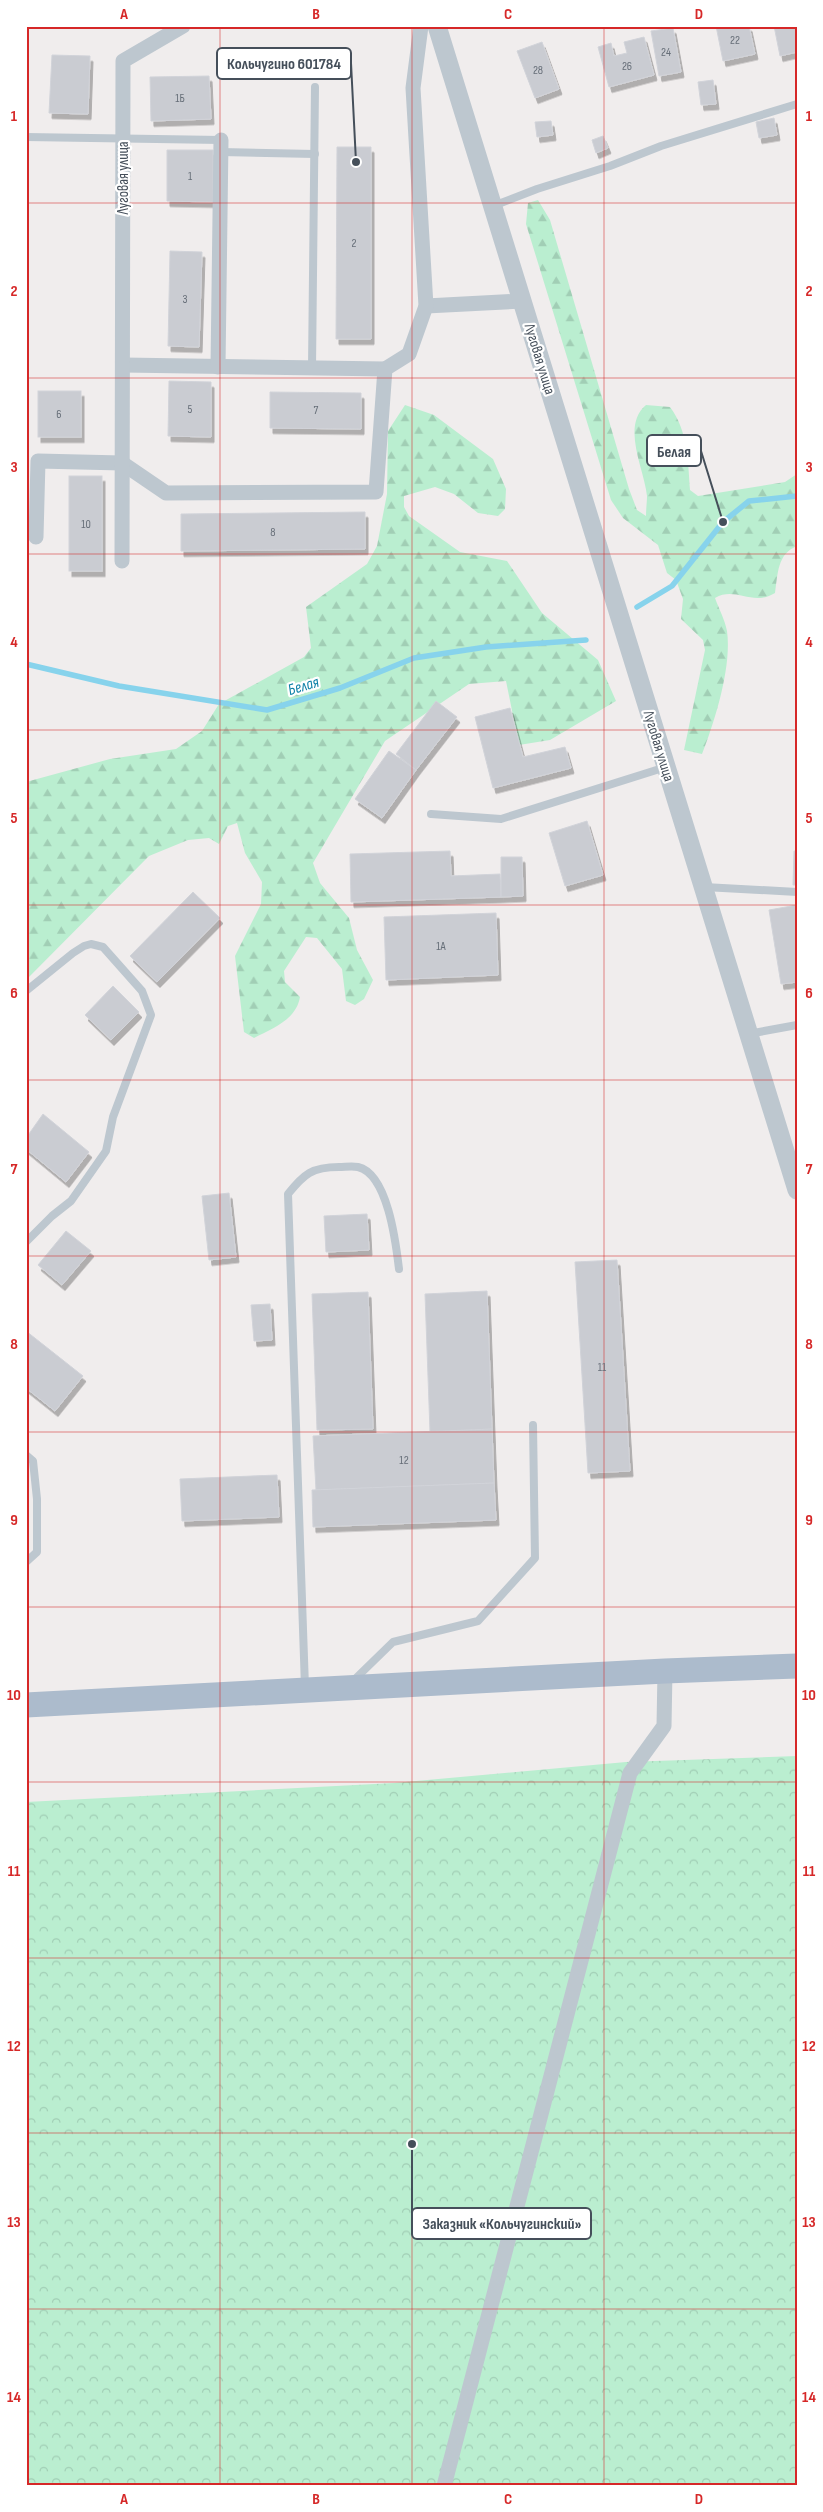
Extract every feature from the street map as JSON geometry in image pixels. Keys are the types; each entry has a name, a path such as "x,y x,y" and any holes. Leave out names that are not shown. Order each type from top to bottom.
{"main road":[{"path":"26,1705 305,1689 797,1666"}],"street":[{"name":"Луговая улица","path":"122,561 123,61 183,26"},
{"path":"122,365 385,368 409,354 426,306 413,88 420,26"},
{"name":"Луговая улица","path":"437,26 797,1190"},
{"path":"218,366 221,146"},
{"path":"426,306 522,301"},
{"path":"36,537 38,460 122,463 166,492 376,492 385,368"},
{"path":"444,2486 630,1774 664,1726 665,1671"}],"lane":[{"path":"312,368 315,87"},
{"path":"493,206 537,189 610,166 661,146 797,104"},
{"path":"26,137 123,139 314,154"},
{"path":"432,814 501,820 666,767"},
{"path":"703,887 797,892"},
{"path":"26,990 73,953 91,944 102,947 142,991 151,1015 113,1117 106,1152 71,1201 52,1216 26,1242"},
{"path":"748,1034 797,1026"},
{"path":"305,1689 288,1194 304,1175 323,1167 359,1167 375,1179 386,1203 396,1244 399,1269"},
{"path":"346,1688 393,1642 478,1622 535,1558 533,1425"},
{"path":"26,1455 33,1461 37,1499 37,1552 26,1562"}],"green space":[{"path":"538,200 550,220 629,489 637,510 646,516 647,496 636,448 635,424 639,414 646,405 670,407 676,416 684,436 690,490 698,496 785,482 797,474 797,546 790,550 782,559 775,593 759,598 730,594 715,598 727,631 727,660 717,710 702,754 684,750 705,650 703,640 681,619 683,599 676,580 667,573 658,545 623,518 611,500 526,224 528,203"},
{"path":"405,405 434,415 493,459 506,489 505,509 498,516 478,513 454,494 435,487 404,496 404,507 409,516 460,552 507,561 542,613 598,660 616,701 550,740 519,745 506,681 469,684 385,741 313,863 320,883 349,918 357,950 373,980 364,999 355,1005 346,1001 342,969 317,938 306,937 284,971 285,982 300,997 294,1012 276,1027 254,1038 244,1032 235,956 261,904 262,882 245,853 237,823 228,826 219,844 209,838 188,840 149,856 26,980 26,782 110,759 176,749 202,731 219,704 304,657 311,648 306,607 367,564 377,546 387,494 388,431"},
{"path":"797,1756 797,2486 26,2486 26,1802 394,1783 626,1762"}],"building":[{"path":"716,26 749,26 755,54 723,61"},
{"path":"774,26 797,26 797,52 780,56"},
{"path":"673,28 681,72 659,76 651,31"},
{"path":"644,37 654,75 609,87 598,47 611,43 614,56 627,53 624,42"},
{"path":"542,42 559,89 535,98 517,51"},
{"path":"52,55 90,56 88,114 49,113"},
{"path":"209,76 211,119 151,121 150,77"},
{"path":"713,80 716,104 701,105 698,82"},
{"path":"774,118 777,135 759,138 756,122"},
{"path":"551,121 553,135 537,137 535,122"},
{"path":"603,136 608,148 596,153 592,140"},
{"path":"337,147 371,147 371,339 336,339"},
{"path":"167,150 213,150 213,202 167,201"},
{"path":"170,251 202,252 199,347 168,346"},
{"path":"169,381 211,382 211,437 168,436"},
{"path":"38,391 81,391 81,437 38,437"},
{"path":"270,392 361,393 361,429 270,428"},
{"path":"69,476 102,476 102,571 69,571"},
{"path":"365,512 365,549 181,551 181,514"},
{"path":"436,701 457,717 416,770 396,754"},
{"path":"510,708 523,757 565,747 571,768 493,788 475,717"},
{"path":"389,751 416,770 382,818 355,799"},
{"path":"587,821 603,875 565,886 549,833"},
{"path":"450,851 451,876 500,874 501,897 351,902 350,854"},
{"path":"794,851 797,851 797,885 793,885"},
{"path":"501,857 522,857 523,896 501,897"},
{"path":"193,892 220,918 157,982 130,956"},
{"path":"797,905 797,982 781,984 769,910"},
{"path":"496,913 498,975 386,980 384,917"},
{"path":"113,986 139,1012 111,1040 85,1015"},
{"path":"43,1114 89,1152 66,1182 26,1149 26,1138"},
{"path":"229,1193 236,1257 209,1260 202,1196"},
{"path":"367,1214 369,1250 326,1252 324,1216"},
{"path":"66,1231 91,1251 62,1285 38,1265"},
{"path":"617,1260 630,1471 588,1473 575,1262"},
{"path":"487,1291 492,1429 430,1432 425,1294"},
{"path":"368,1292 373,1429 317,1430 312,1294"},
{"path":"270,1304 272,1340 254,1341 251,1305"},
{"path":"26,1331 83,1376 55,1411 26,1388"},
{"path":"492,1429 494,1483 316,1490 313,1436"},
{"path":"277,1475 279,1517 182,1521 180,1479"},
{"path":"494,1483 496,1520 313,1527 312,1490"}],"waterway":[{"name":"Белая","path":"637,607 672,586 723,522 749,501 797,496"},
{"name":"Белая","path":"26,664 119,686 267,710 340,688 414,658 486,647 586,640"}],"place":[{"name":"Кольчугино 601784","path":"356,162"},
{"name":"Белая","path":"723,522"},
{"name":"Заказник «Кольчугинский»","path":"412,2144"}]}
